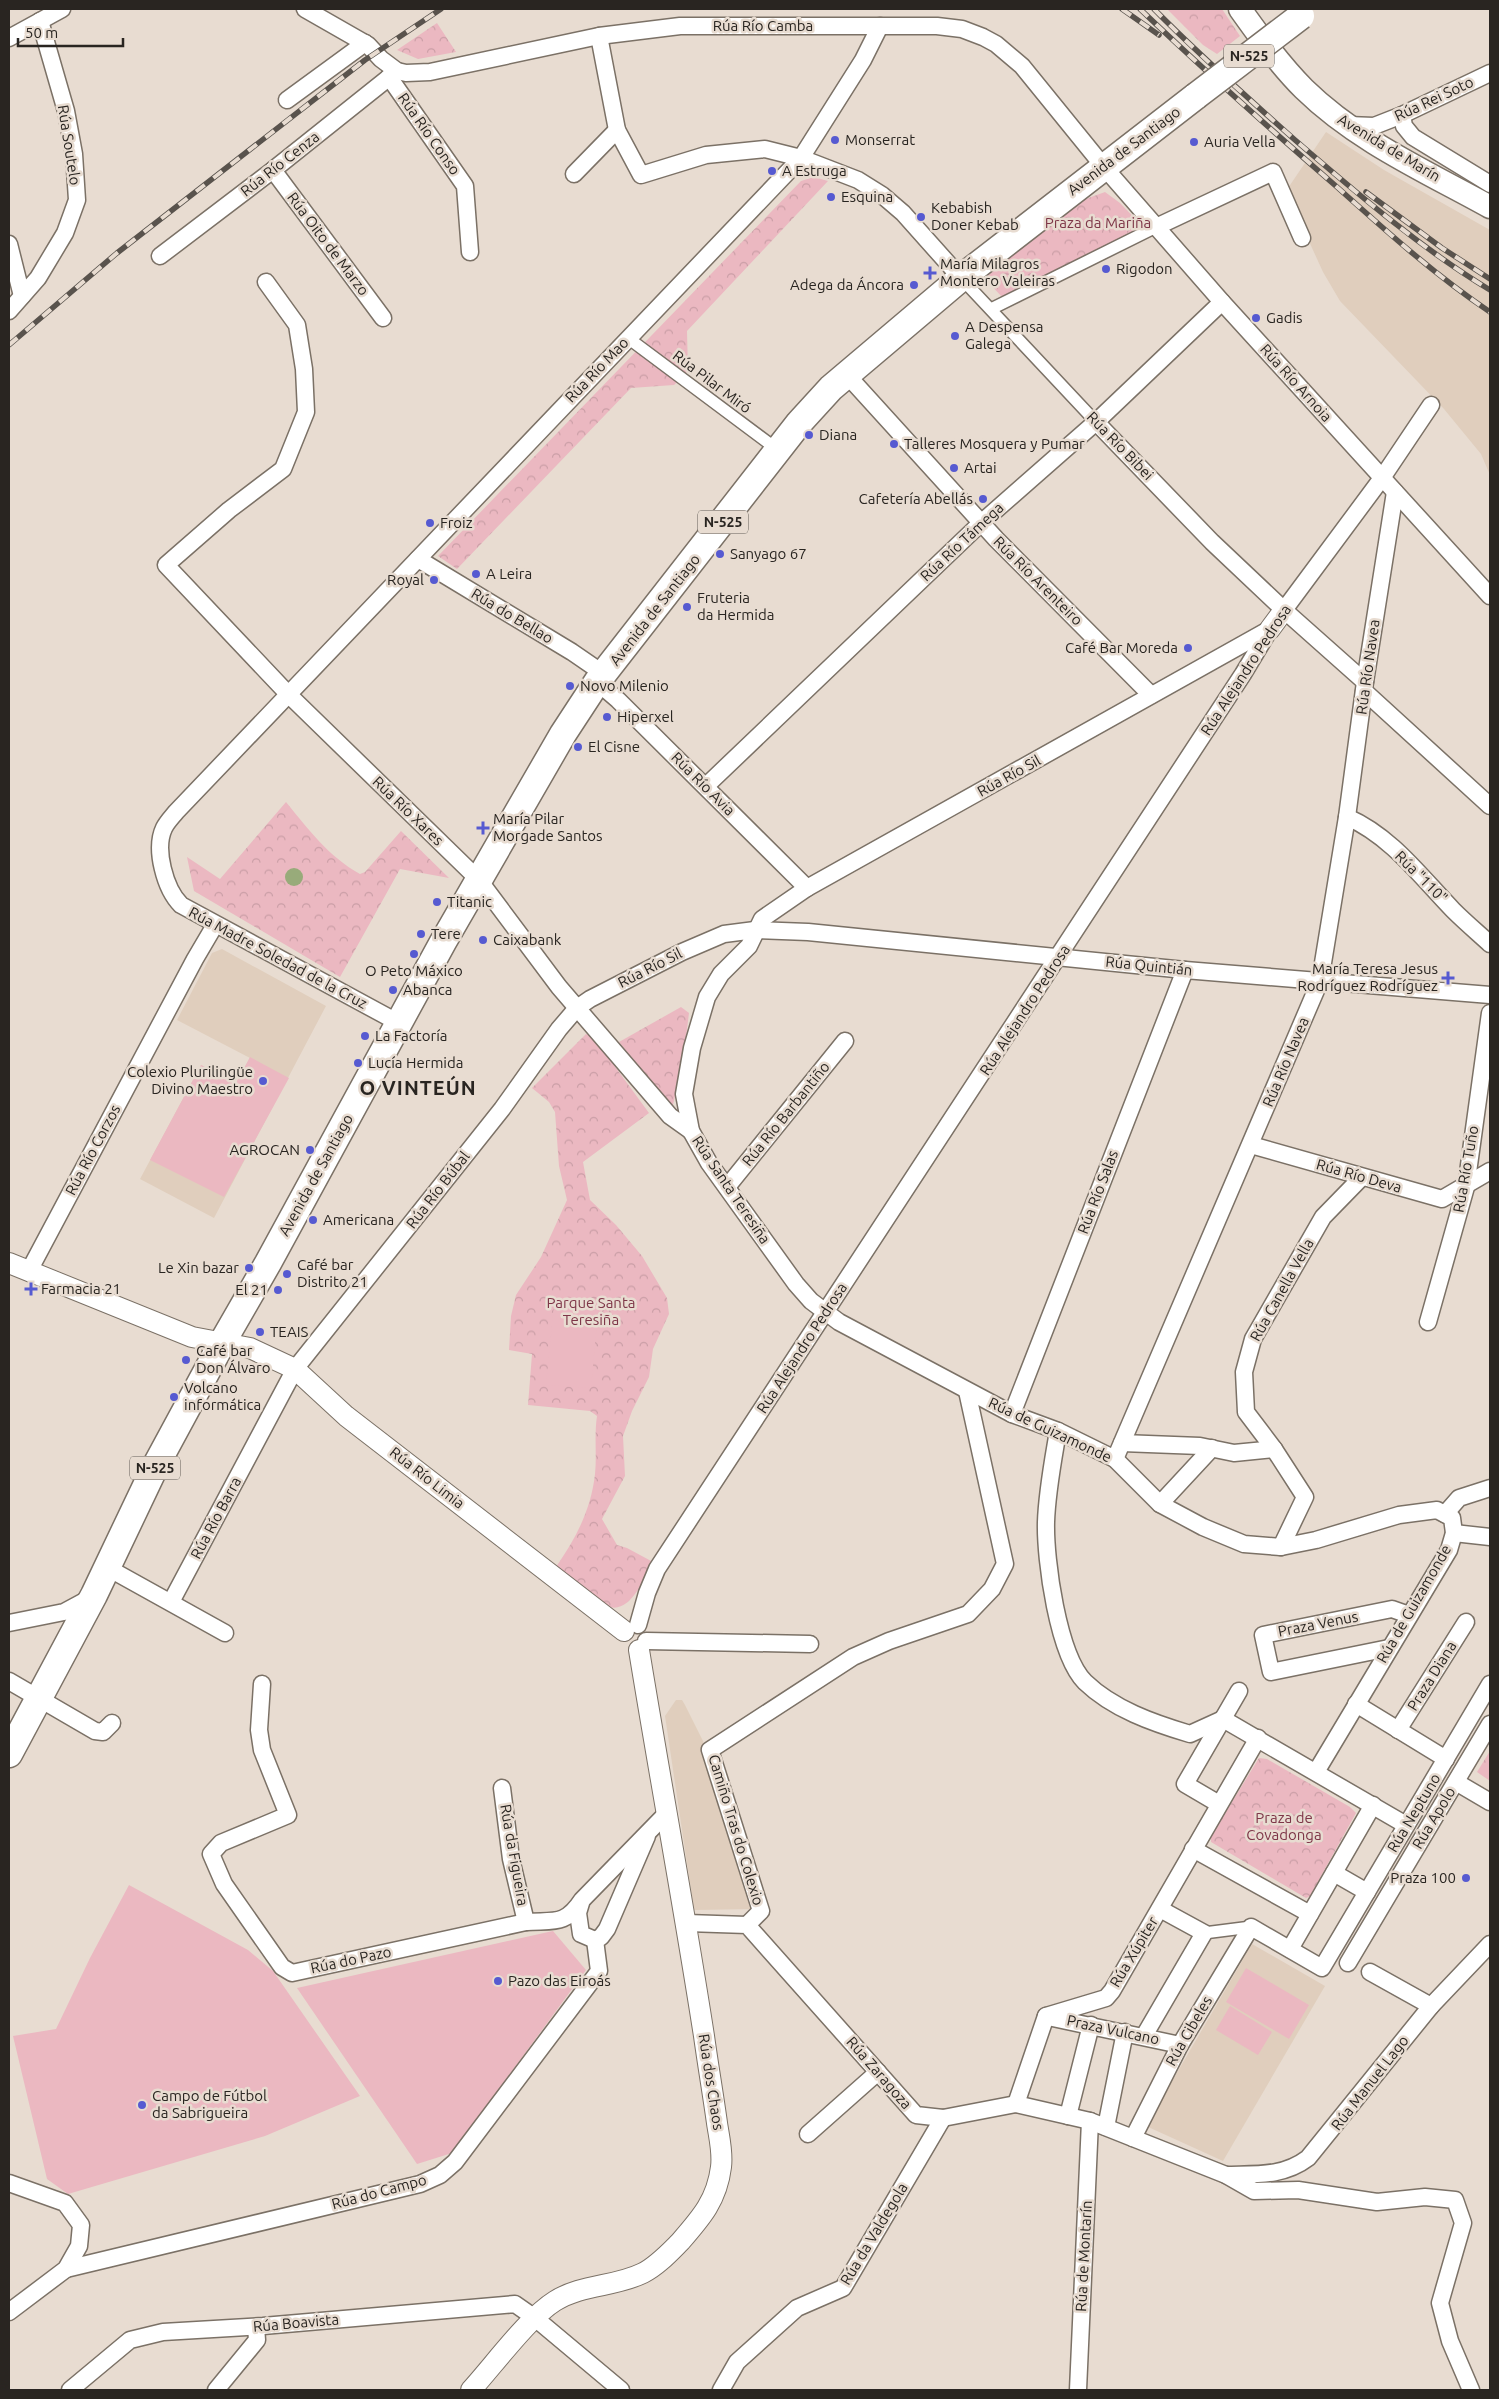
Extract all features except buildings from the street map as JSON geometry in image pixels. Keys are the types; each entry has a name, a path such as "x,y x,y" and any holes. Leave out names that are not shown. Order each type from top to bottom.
{"highway":[{"name":"Avenida de Santiago","path":"94,1595 155,1467 398,1023 563,734 601,678 808,413 847,375 961,278 1306,12"},
{"name":"N-525","path":"9,1754 94,1595"}],"main road":[{"name":"Avenida de Marín","path":"1240,9 1292,76 1348,125 1390,152 1490,207"}],"street":[{"path":"9,38 60,9"},
{"path":"305,9 370,48 393,74"},
{"name":"Rúa Soutelo","path":"9,311 38,278 65,233 77,200 74,154 66,111 40,20"},
{"name":"Rúa Río Camba","path":"393,74 430,72 599,36 680,26 937,26 962,29 983,36 996,44 1034,80 1104,166"},
{"name":"Rúa Río Mao","path":"289,695 801,158 863,60 880,26"},
{"path":"599,36 617,130 641,175 706,155 765,149 801,158 858,180 882,195 903,213 961,278"},
{"path":"288,100 370,48"},
{"name":"Rúa Rei Soto","path":"1348,125 1374,126 1402,115 1490,73"},
{"name":"Rúa Río Cenza","path":"160,256 273,170 393,74"},
{"name":"Rúa Río Conso","path":"393,74 465,186 470,252"},
{"name":"Avenida de Marín","path":"1402,115 1404,126 1413,137 1490,184"},
{"path":"574,174 617,130"},
{"name":"Rúa Río Arnoia","path":"1104,166 1222,302 1490,596"},
{"name":"Rúa Oito de Marzo","path":"273,170 383,318"},
{"path":"991,309 1156,227 1273,172 1302,238"},
{"path":"9,244 22,296"},
{"name":"Rúa Río Bibei","path":"961,278 1212,542 1490,806"},
{"name":"Rúa Río Xares","path":"266,282 297,325 304,369 306,412 283,469 229,510 166,565 289,695 479,880 577,1008 670,1116 690,1131"},
{"name":"Rúa Río Támega","path":"706,786 981,523 1096,422 1222,302"},
{"name":"Rúa Pilar Miró","path":"628,338 778,450"},
{"name":"Rúa Río Arenteiro","path":"847,375 981,523 1152,695"},
{"name":"Rúa Alejandro Pedrosa","path":"631,1628 657,1569 1059,957 1248,666 1270,629 1382,478 1432,405"},
{"name":"Rúa Río Navea","path":"1115,1459 1320,981 1347,817 1395,492"},
{"name":"Rúa do Bellao","path":"418,559 572,652 601,678"},
{"name":"Rúa Río Sil","path":"750,946 755,930 762,919 807,888 1270,629"},
{"path":"1233,650 1248,666"},
{"name":"Rúa Río Avia","path":"601,678 618,700 807,888"},
{"name":"Rúa Madre Soledad de la Cruz","path":"289,695 176,812 164,827 161,837 164,872 174,898 190,912 398,1023"},
{"name":"Rúa \"110\"","path":"1347,817 1366,825 1405,859 1490,944"},
{"name":"Rúa Río Corzos","path":"30,1272 195,959 215,925"},
{"name":"Rúa Río Sil","path":"577,1008 624,981 702,942 724,934 755,930"},
{"name":"Rúa Quintián","path":"755,930 808,932 1185,970 1490,995"},
{"name":"Rúa Quintián","path":"750,946 808,932"},
{"name":"Rúa Santa Teresiña","path":"750,946 721,974 707,997 692,1048 684,1094 690,1131 709,1163 796,1284 826,1312"},
{"name":"Rúa Río Salas","path":"1012,1414 1185,970"},
{"name":"Rúa Río Búbal","path":"295,1369 502,1109 559,1029 577,1008"},
{"name":"Rúa Río Tuño","path":"1428,1322 1466,1187 1490,1012"},
{"name":"Rúa Río Barbantiño","path":"727,1187 845,1041"},
{"name":"Rúa Río Deva","path":"1251,1145 1442,1199 1466,1187 1490,1171"},
{"name":"Rúa Canella Vella","path":"1282,1547 1305,1497 1274,1449 1246,1412 1244,1372 1254,1338 1323,1217 1362,1177"},
{"name":"Rúa Río Limia","path":"9,1263 192,1337 250,1348 295,1369 346,1416 631,1628"},
{"name":"Rúa de Guizamonde","path":"826,1312 839,1322 1012,1414 1058,1431 1115,1459 1160,1504 1203,1527 1244,1544 1282,1547 1316,1540 1399,1515 1437,1510 1452,1518 1454,1533 1449,1550 1316,1772"},
{"name":"Rúa Río Barra","path":"171,1602 295,1369"},
{"name":"Camiño Tras do Colexio","path":"747,1924 761,1911 710,1750 853,1656 889,1641 968,1614 992,1589 1005,1564 968,1391"},
{"path":"1058,1431 1051,1469 1046,1523 1053,1602 1070,1662 1084,1681 1104,1697 1151,1722 1190,1734 1223,1719"},
{"path":"1122,1442 1212,1448 1234,1453 1274,1449"},
{"path":"1160,1504 1212,1448"},
{"path":"1444,1514 1459,1498 1490,1488"},
{"path":"1454,1533 1490,1537"},
{"path":"108,1568 225,1633"},
{"path":"9,1623 64,1612 94,1595"},
{"name":"Praza Venus","path":"1389,1648 1271,1672 1263,1635 1392,1609 1409,1615"},
{"name":"Praza Diana","path":"1398,1730 1466,1622"},
{"path":"631,1628 624,1636 631,1648 642,1645 810,1644"},
{"name":"Rúa dos Chaos","path":"471,2390 535,2318 554,2301 572,2292 619,2281 642,2273 658,2263 692,2228 714,2197 722,2164 687,1922 665,1815 642,1645"},
{"path":"9,1681 95,1731 103,1732 112,1723"},
{"name":"Rúa do Pazo","path":"262,1684 259,1730 262,1750 288,1815 221,1843 211,1854 224,1884 282,1967 292,1973 526,1922 564,1919 572,1914 582,1900 665,1815"},
{"name":"Rúa Neptuno","path":"1290,1949 1322,1968 1490,1684"},
{"path":"1219,1804 1185,1784 1239,1691"},
{"path":"1356,1704 1446,1759"},
{"path":"1223,1719 1406,1826"},
{"name":"Rúa Apolo","path":"1348,1963 1490,1724"},
{"path":"1258,1738 1193,1849 1310,1914"},
{"path":"1456,1782 1490,1802"},
{"name":"Rúa da Figueira","path":"502,1788 511,1859 526,1922"},
{"path":"1424,1796 1441,1807"},
{"path":"1160,1909 1204,1933 1251,1927 1290,1949 1373,1805"},
{"name":"Rúa do Pazo","path":"588,1937 601,1937 607,1929 648,1831"},
{"name":"Rúa Xúpiter","path":"1046,2016 1106,1998 1160,1909 1193,1849"},
{"path":"1334,1873 1367,1892"},
{"path":"582,1900 578,1913 588,1937"},
{"path":"553,1920 588,1937"},
{"path":"687,1922 747,1924"},
{"name":"Rúa Zaragoza","path":"747,1924 916,2115 943,2118 1016,2104 1090,2121 1226,2175"},
{"name":"Rúa Cibeles","path":"1133,2138 1180,2045 1251,1927"},
{"path":"1144,2036 1204,1933"},
{"name":"Rúa do Campo","path":"66,2269 420,2184 440,2175 455,2162 598,1971 588,1937"},
{"name":"Rúa Manuel Lago","path":"1226,2175 1275,2174 1288,2170 1308,2158 1431,2006 1490,1944"},
{"path":"1370,1972 1431,2006"},
{"path":"1016,2104 1046,2016"},
{"name":"Praza Vulcano","path":"1046,2016 1180,2045"},
{"path":"1068,2116 1091,2025"},
{"path":"1106,2128 1125,2032"},
{"path":"808,2134 878,2072"},
{"name":"Rúa da Valdegola","path":"721,2390 737,2362 797,2308 843,2288 943,2118"},
{"name":"Rúa de Montarín","path":"1078,2390 1090,2121"},
{"path":"1226,2175 1254,2191 1298,2190 1377,2202 1425,2197 1455,2200 1463,2223 1440,2304 1450,2341 1471,2390"},
{"path":"9,2183 65,2202 82,2226 80,2246 66,2269 9,2312"},
{"name":"Rúa Boavista","path":"70,2390 130,2340 163,2332 256,2327 515,2304 535,2318 621,2390"},
{"path":"216,2390 257,2340 256,2327"}],"shaded area":[{"path":"1326,132 1384,170 1490,230 1490,475 1481,454 1444,409 1340,301 1323,272 1286,191"},
{"path":"290,868 298,868 303,873 301,884 290,886 285,881 285,873"},
{"name":"Colexio Plurilingüe Divino Maestro","path":"222,949 326,1006 214,1218 140,1179 201,1065 236,1083 250,1058 177,1020 212,953"},
{"path":"676,1700 682,1700 703,1741 755,1902 754,1909 694,1910 665,1716"},
{"path":"1252,1944 1325,1986 1223,2161 1146,2126"}],"green space":[{"path":"1167,9 1222,9 1240,36 1217,54 1203,45"},
{"path":"437,23 456,52 418,59 397,50"},
{"path":"814,177 828,181 687,331 688,371 674,385 631,388 457,569 438,556 801,181"},
{"name":"Praza da Mariña","path":"1105,192 1120,203 1145,229 1004,299 987,281 986,275 1083,200"},
{"path":"286,802 329,851 360,874 365,872 401,831 449,878 400,869 340,977 194,891 187,857 220,879"},
{"path":"681,1007 689,1013 683,1062 672,1109 619,1042"},
{"name":"Parque Santa Teresiña","path":"586,1034 594,1038 649,1113 583,1162 590,1200 616,1225 642,1256 667,1298 669,1314 653,1349 649,1377 632,1411 623,1436 625,1476 602,1519 617,1545 627,1548 653,1562 640,1587 628,1602 613,1608 605,1605 556,1567 582,1523 590,1500 595,1474 597,1416 590,1411 528,1405 532,1354 509,1350 511,1316 516,1295 541,1257 567,1200 559,1166 555,1112 549,1102 532,1088"},
{"path":"250,1057 289,1078 224,1197 150,1160 201,1065 236,1083"},
{"path":"555,1296 599,1300 591,1388 546,1385"},
{"path":"1490,1751 1490,1781 1477,1772"},
{"name":"Praza de Covadonga","path":"1259,1758 1267,1759 1350,1807 1356,1813 1310,1896 1306,1898 1211,1842 1211,1836"},
{"path":"129,1885 248,1950 273,1971 360,2096 265,2136 68,2194 47,2179 13,2036 56,2029 90,1958"},
{"path":"553,1931 586,1970 452,2153 417,2164 297,1988"},
{"path":"1246,1968 1309,2005 1289,2039 1226,2002"},
{"path":"1230,2006 1272,2032 1258,2055 1216,2030"}],"railway":[{"path":"9,345 117,253 365,60 441,9"},
{"path":"1122,9 1159,35"},
{"path":"1140,9 1237,99 1392,236 1430,268 1490,312"},
{"path":"1154,9 1223,76 1342,180 1438,256 1490,290"},
{"path":"1366,192 1442,248 1490,279"}],"place":[{"name":"Monserrat","path":"835,140"},
{"name":"Auria Vella","path":"1194,142"},
{"name":"A Estruga","path":"772,171"},
{"name":"Esquina","path":"831,197"},
{"name":"Kebabish Doner Kebab","path":"921,217"},
{"name":"Rigodon","path":"1106,269"},
{"name":"María Milagros Montero Valeiras","path":"930,273"},
{"name":"Adega da Áncora","path":"914,285"},
{"name":"Gadis","path":"1256,318"},
{"name":"A Despensa Galega","path":"955,336"},
{"name":"Diana","path":"809,435"},
{"name":"Talleres Mosquera y Pumar","path":"894,444"},
{"name":"Artai","path":"954,468"},
{"name":"Cafetería Abellás","path":"983,499"},
{"name":"Froiz","path":"430,523"},
{"name":"Sanyago 67","path":"720,554"},
{"name":"A Leira","path":"476,574"},
{"name":"Royal","path":"434,580"},
{"name":"Fruteria da Hermida","path":"687,607"},
{"name":"Café Bar Moreda","path":"1188,648"},
{"name":"Novo Milenio","path":"570,686"},
{"name":"Hiperxel","path":"607,717"},
{"name":"El Cisne","path":"578,747"},
{"name":"María Pilar Morgade Santos","path":"483,828"},
{"name":"Titanic","path":"437,902"},
{"name":"Tere","path":"421,934"},
{"name":"Caixabank","path":"483,940"},
{"name":"O Peto Máxico","path":"414,954"},
{"name":"María Teresa Jesus Rodríguez Rodríguez","path":"1448,978"},
{"name":"Abanca","path":"393,990"},
{"name":"La Factoría","path":"365,1036"},
{"name":"Lucía Hermida","path":"358,1063"},
{"name":"Colexio Plurilingüe Divino Maestro","path":"263,1081"},
{"name":"AGROCAN","path":"310,1150"},
{"name":"Americana","path":"313,1220"},
{"name":"Le Xin bazar","path":"249,1268"},
{"name":"Café bar Distrito 21","path":"287,1274"},
{"name":"Farmacia 21","path":"31,1289"},
{"name":"El 21","path":"278,1290"},
{"name":"TEAIS","path":"260,1332"},
{"name":"Café bar Don Álvaro","path":"186,1360"},
{"name":"Volcano informática","path":"174,1397"},
{"name":"Praza 100","path":"1466,1878"},
{"name":"Pazo das Eiroás","path":"498,1981"},
{"name":"Campo de Fútbol da Sabrigueira","path":"142,2105"}],"district":[{"name":"O VINTEÚN","path":"418,1088"}]}
